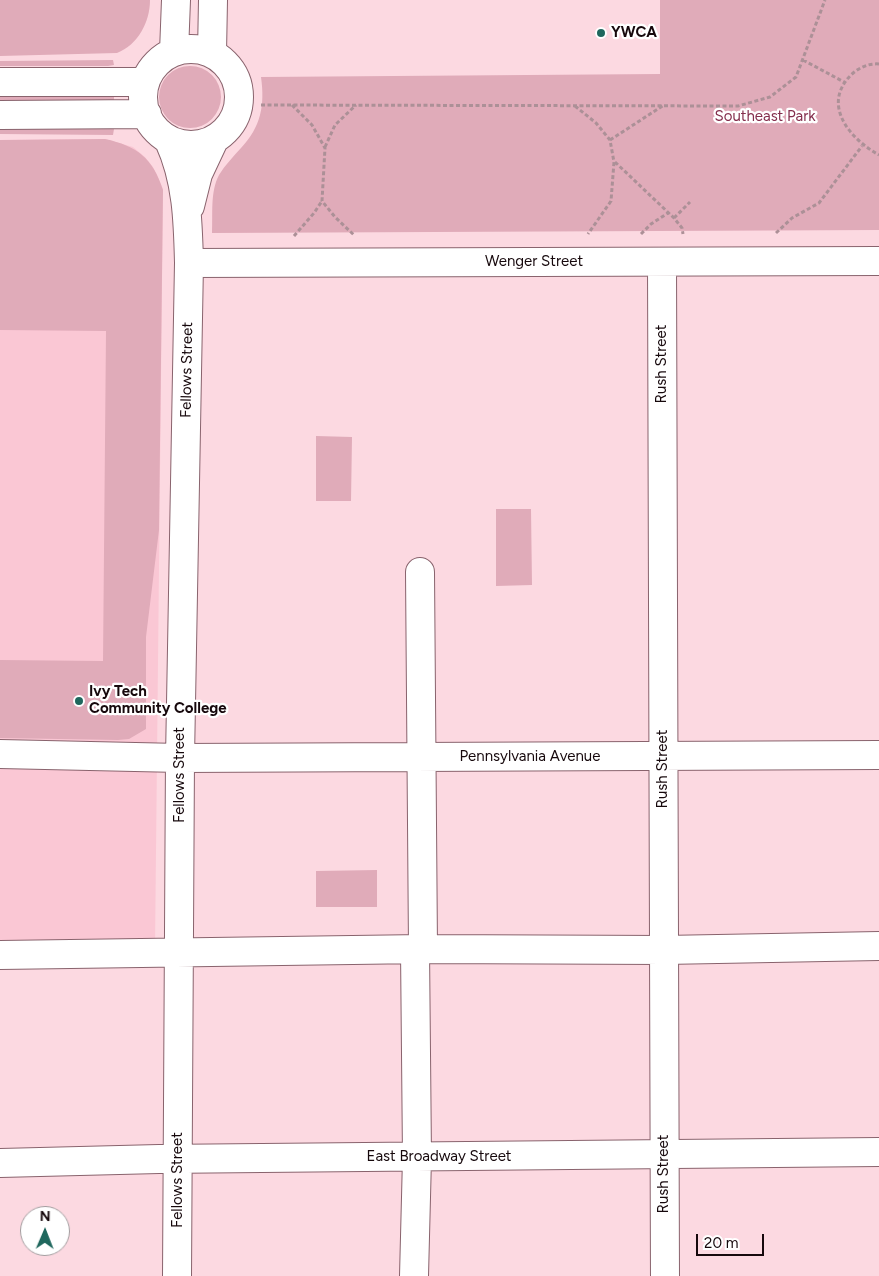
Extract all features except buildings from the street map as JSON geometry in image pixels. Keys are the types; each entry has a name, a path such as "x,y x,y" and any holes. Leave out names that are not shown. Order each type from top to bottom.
{"street":[{"path":"174,52 176,0"},
{"path":"212,53 213,0"},
{"path":"188,49 212,53 230,68 238,82 240,96 237,115 224,133 202,145 187,146 169,141 156,132 147,114 142,97 150,70 161,59 174,52 188,49"},
{"path":"0,82 145,82"},
{"path":"0,115 147,114"},
{"name":"Fellows Street","path":"188,215 198,174 214,140"},
{"name":"Fellows Street","path":"169,141 177,158 188,215 189,263 180,758 177,1276"},
{"name":"Wenger Street","path":"189,263 879,261"},
{"name":"Rush Street","path":"662,262 664,1276"},
{"path":"414,1276 422,757 420,572"},
{"name":"Pennsylvania Avenue","path":"0,754 180,758 879,755"},
{"path":"0,955 180,954 419,949 664,950 879,946"},
{"name":"East Broadway Street","path":"0,1163 178,1159 879,1152"}],"path":[{"path":"261,105 738,106 770,97 796,77 825,0"},
{"path":"803,60 845,82"},
{"path":"879,64 873,63 856,70 845,82 840,91 839,113 851,134 862,146 879,155"},
{"path":"292,105 312,125 325,148"},
{"path":"294,236 322,201 325,148 335,125 356,105"},
{"path":"574,105 596,123 610,140 614,162 611,201 588,234"},
{"path":"610,140 664,105"},
{"path":"776,233 792,218 819,203 862,146"},
{"path":"614,162 674,218 682,228 683,234"},
{"path":"322,201 335,217 355,236"},
{"path":"674,218 690,202"},
{"path":"641,234 651,224 668,213"}],"shaded area":[{"name":"Ivy Tech Community College","path":"105,139 133,147 145,157 153,167 163,189 155,946 0,947 0,140"}],"green space":[{"path":"0,0 150,0 148,16 137,39 117,53 0,56"},
{"name":"Southeast Park","path":"660,0 879,0 879,230 212,233 213,196 216,182 224,168 248,140 257,124 262,106 261,77 660,74"},
{"path":"113,60 114,65 108,66 0,66 0,61"},
{"path":"190,66 202,69 212,75 218,85 221,97 218,109 212,119 202,125 190,128 178,125 168,119 162,109 159,97 162,85 168,75 178,69"},
{"path":"114,92 114,102 0,103 0,93"},
{"path":"0,129 114,129 113,135 0,134"},
{"path":"105,139 126,145 142,155 154,170 163,190 159,530 146,637 146,729 129,739 118,740 0,738 0,660 103,661 106,331 0,330 0,140"},
{"path":"316,436 352,437 351,501 316,501"},
{"path":"496,509 531,509 532,585 496,586"},
{"path":"377,870 377,907 316,907 316,871"}],"place":[{"name":"YWCA","path":"601,33"},
{"name":"Ivy Tech Community College","path":"79,701"}]}
